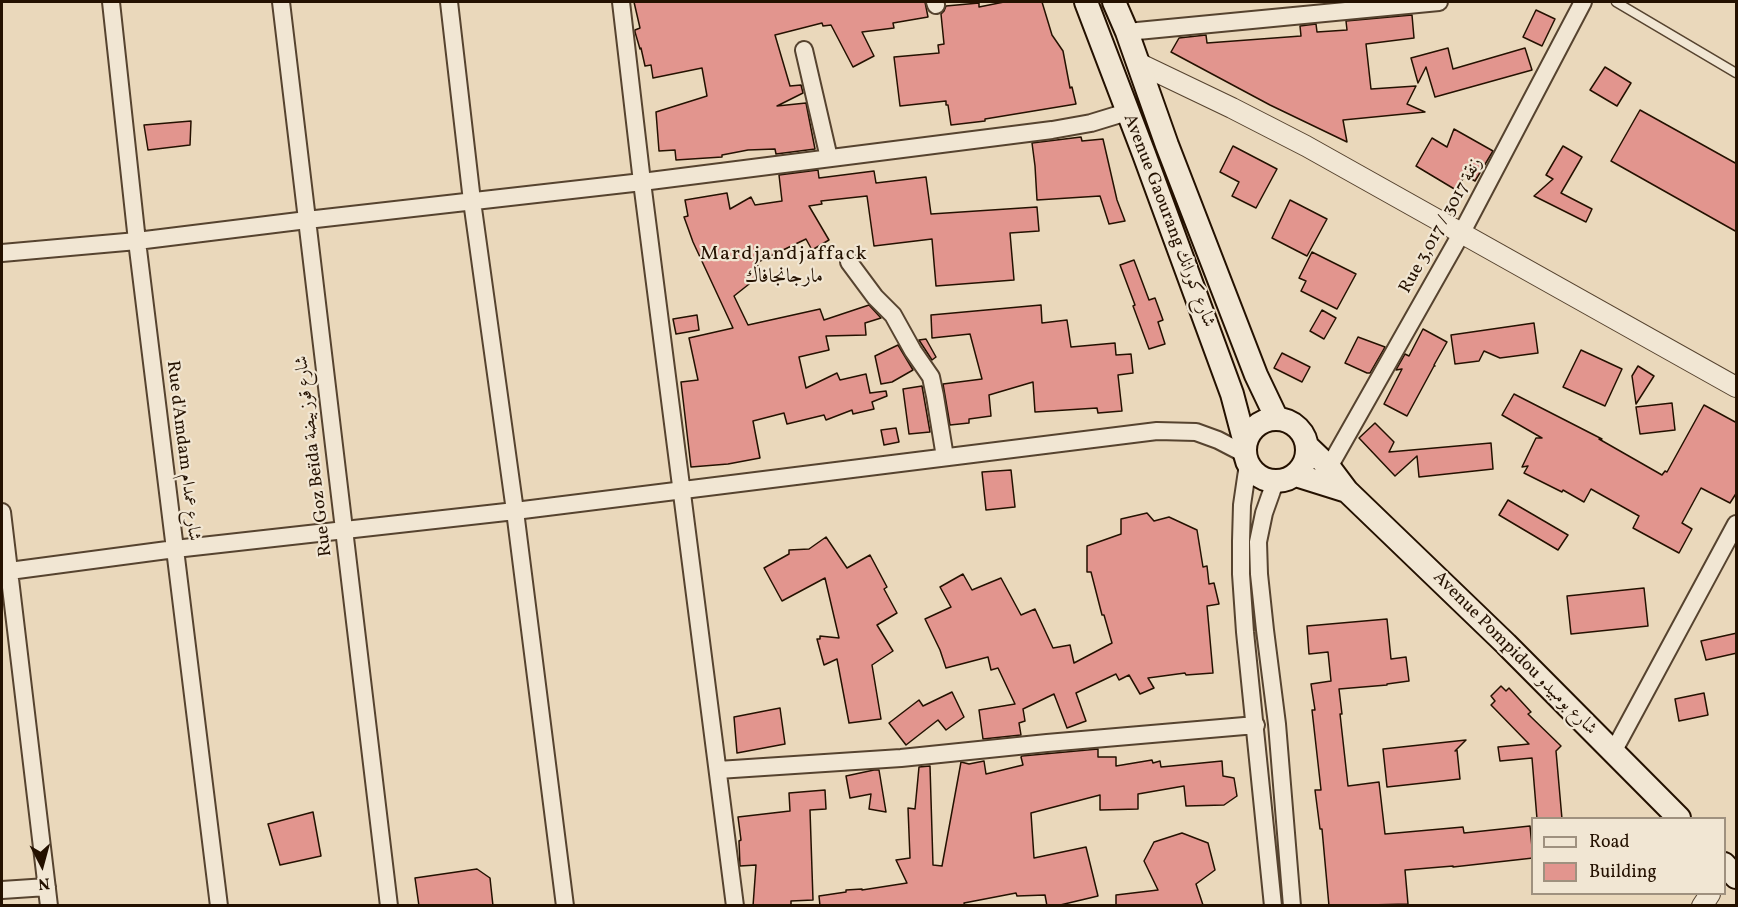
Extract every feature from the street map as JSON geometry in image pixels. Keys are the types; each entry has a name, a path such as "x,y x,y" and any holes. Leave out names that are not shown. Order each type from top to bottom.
{"main road":[{"name":"Avenue Gaourang شارع كورانك","path":"1086,2 1232,394 1246,454"},
{"name":"Avenue Gaourang شارع كورانك","path":"1114,2 1256,375 1277,419"},
{"path":"1285,478 1303,466 1307,456 1304,435 1288,421 1277,419 1257,425 1250,433 1246,454 1254,473 1264,479 1285,478 1347,491"},
{"name":"Avenue Pompidou شارع بومبيدو","path":"1307,446 1329,467 1347,491 1506,644 1677,817"}],"street":[{"name":"Rue d'Amdam شارع عمدام","path":"111,2 136,241 219,906"},
{"name":"Rue Goz Beïda شارع قوز بيضة","path":"281,2 389,906"},
{"path":"449,2 472,201 515,511 565,906"},
{"path":"621,2 735,906"},
{"path":"1127,32 1439,2"},
{"name":"Rue 3,017 / زنقة 3017","path":"1329,467 1461,234 1583,2"},
{"path":"804,50 829,158"},
{"path":"1138,63 1306,146 1737,387"},
{"path":"2,254 136,241 642,182 1052,130 1091,123 1127,112"},
{"path":"849,262 875,297 893,315 931,377 945,457"},
{"path":"5,572 175,549 515,511 1157,431 1196,432 1246,454 1240,541 1241,574 1273,906"},
{"path":"1285,478 1264,513 1258,542 1264,630 1277,724 1292,906"},
{"path":"2,512 5,572 50,906"},
{"path":"1613,752 1737,524"},
{"path":"718,770 901,758 1047,742 1256,725"},
{"path":"2,890 47,887"}],"lane":[{"path":"1616,2 1737,73"}],"building":[{"path":"634,2 925,2 928,17 893,23 894,28 862,32 874,56 853,67 831,25 823,26 822,23 775,35 790,86 801,85 803,93 777,106 806,103 815,149 776,154 775,149 748,150 722,155 722,157 676,160 675,150 659,151 656,112 707,96 702,68 653,78 651,65 645,66 635,32 640,28"},
{"path":"1004,2 1042,2 1052,35 1063,51 1070,88 1072,87 1076,104 951,125 946,101 900,106 894,57 939,53 938,45 944,44 941,14 946,6 979,3 979,7"},
{"path":"1536,10 1555,19 1542,46 1523,37"},
{"path":"1412,15 1414,38 1366,44 1371,89 1416,86 1407,104 1425,112 1343,120 1347,142 1270,105 1171,52 1179,38 1206,35 1207,43 1301,36 1300,26 1316,24 1317,32 1347,30 1346,21"},
{"path":"1448,48 1453,69 1525,48 1532,70 1435,97 1426,67 1418,83 1411,58"},
{"path":"1605,67 1631,83 1617,106 1590,90"},
{"path":"1640,110 1737,164 1737,232 1611,161"},
{"path":"191,121 190,145 148,150 144,125"},
{"path":"1454,129 1493,151 1475,181 1465,175 1456,190 1416,166 1432,138 1447,147"},
{"path":"1081,137 1082,141 1103,139 1117,200 1125,221 1109,224 1100,196 1037,200 1032,143"},
{"path":"1233,146 1277,169 1256,208 1232,196 1239,182 1220,172"},
{"path":"1563,146 1582,157 1561,193 1592,209 1586,222 1534,196 1553,179 1546,175"},
{"path":"818,170 819,178 874,171 876,183 926,177 931,214 1037,207 1039,231 1010,233 1014,280 936,286 932,239 874,246 867,196 821,201 822,204 809,206 829,240 812,250 806,239 756,263 763,273 734,296 748,325 820,309 824,320 869,305 881,318 865,323 866,335 826,336 829,350 799,357 806,388 837,373 840,380 866,374 870,393 886,391 887,396 872,402 874,409 853,414 852,410 826,420 824,415 787,424 784,413 753,421 760,458 728,464 691,467 681,382 698,380 689,338 733,328 693,242 684,217 688,216 685,200 727,193 730,209 751,197 755,205 782,201 779,175"},
{"path":"1290,200 1327,219 1307,256 1272,238"},
{"path":"1312,252 1356,274 1337,309 1301,291 1306,281 1299,278"},
{"path":"1134,260 1149,300 1155,298 1163,320 1158,322 1165,344 1149,349 1120,265"},
{"path":"1041,305 1042,323 1067,320 1071,347 1115,343 1116,355 1131,354 1133,373 1118,375 1122,411 1098,413 1097,408 1035,412 1033,382 989,395 991,416 969,419 969,423 950,425 943,384 982,379 970,334 932,338 931,315"},
{"path":"1322,310 1336,318 1324,339 1310,331"},
{"path":"697,315 699,330 676,334 673,319"},
{"path":"1534,323 1538,353 1500,358 1484,351 1479,361 1455,364 1451,335"},
{"path":"1423,329 1447,342 1407,416 1384,404 1402,369 1396,370 1405,354 1409,356"},
{"path":"1358,337 1385,347 1370,373 1345,363"},
{"path":"926,339 936,357 932,360 919,340"},
{"path":"898,345 913,370 892,382 881,384 875,356"},
{"path":"1581,350 1622,369 1605,406 1563,387"},
{"path":"1282,353 1310,367 1302,382 1274,368"},
{"path":"1638,366 1654,376 1636,404 1632,376"},
{"path":"922,386 930,432 909,434 903,389"},
{"path":"1514,394 1602,439 1599,439 1662,475 1665,471 1667,472 1704,405 1737,423 1737,492 1730,503 1701,488 1682,523 1692,529 1679,553 1633,528 1639,516 1591,489 1584,502 1524,473 1528,466 1522,467 1536,438 1542,438 1502,415"},
{"path":"1672,403 1675,430 1640,434 1636,407"},
{"path":"1375,423 1394,442 1389,452 1491,443 1493,469 1419,477 1417,456 1395,476 1359,438"},
{"path":"896,428 899,442 884,445 881,430"},
{"path":"1011,470 1015,507 986,510 982,472"},
{"path":"1508,500 1568,535 1558,550 1499,515"},
{"path":"1147,513 1154,521 1169,517 1197,530 1203,567 1207,566 1209,584 1214,583 1219,604 1207,606 1213,673 1186,675 1185,673 1148,678 1154,688 1140,694 1129,675 1119,680 1116,674 1076,693 1086,721 1067,728 1054,694 1023,709 1025,721 1019,723 1021,735 983,739 979,710 1015,704 998,668 991,670 988,657 946,668 925,619 951,607 940,587 963,574 972,590 1001,578 1021,615 1035,609 1053,648 1070,645 1074,663 1112,643 1091,572 1087,572 1087,546 1121,534 1121,519"},
{"path":"826,537 847,568 870,555 887,587 884,589 897,613 877,625 893,651 872,665 881,719 849,723 837,659 824,665 817,639 820,639 820,636 839,638 825,578 782,601 764,568 789,554 789,550 809,549"},
{"path":"1644,588 1648,626 1571,634 1567,596"},
{"path":"1387,619 1391,659 1406,657 1409,681 1339,689 1348,786 1379,782 1385,834 1463,827 1464,833 1530,826 1531,858 1405,870 1408,904 1329,906 1322,829 1320,829 1315,790 1321,790 1311,684 1331,681 1328,652 1309,654 1307,626"},
{"path":"1737,633 1737,653 1706,660 1701,641"},
{"path":"1501,686 1506,691 1509,688 1531,712 1528,714 1561,746 1556,751 1562,817 1537,817 1532,758 1500,761 1498,747 1529,744 1491,705 1495,701 1491,696"},
{"path":"952,692 964,717 946,730 938,720 906,745 889,723 919,700 923,706"},
{"path":"1704,693 1708,715 1679,721 1675,699"},
{"path":"780,708 785,744 737,753 734,717"},
{"path":"1466,740 1455,751 1457,750 1460,779 1387,787 1383,749"},
{"path":"1098,749 1098,757 1116,757 1116,766 1152,760 1153,763 1160,761 1161,767 1222,761 1223,776 1234,778 1237,796 1224,805 1186,806 1184,786 1138,794 1138,809 1100,810 1100,795 1031,813 1034,858 1086,847 1098,896 1056,906 1047,906 1045,895 1017,896 1016,893 964,903 965,906 820,906 819,896 846,892 846,890 862,890 907,883 896,860 910,858 908,808 915,809 919,767 930,766 933,865 942,866 961,762 969,764 984,761 986,774 1023,765 1022,756"},
{"path":"879,770 886,812 869,809 871,794 850,798 846,776"},
{"path":"825,790 826,809 810,810 813,900 791,901 791,906 753,906 756,865 740,866 739,841 741,840 738,817 790,811 789,793"},
{"path":"313,812 321,856 280,865 268,824"},
{"path":"1182,833 1208,843 1215,870 1196,884 1203,905 1116,905 1116,895 1158,890 1144,861 1154,842"},
{"path":"477,869 490,878 493,906 419,906 415,878"}],"district":[{"name":"Mardjandjaffack مارجانجافاك","path":"784,266"}]}
